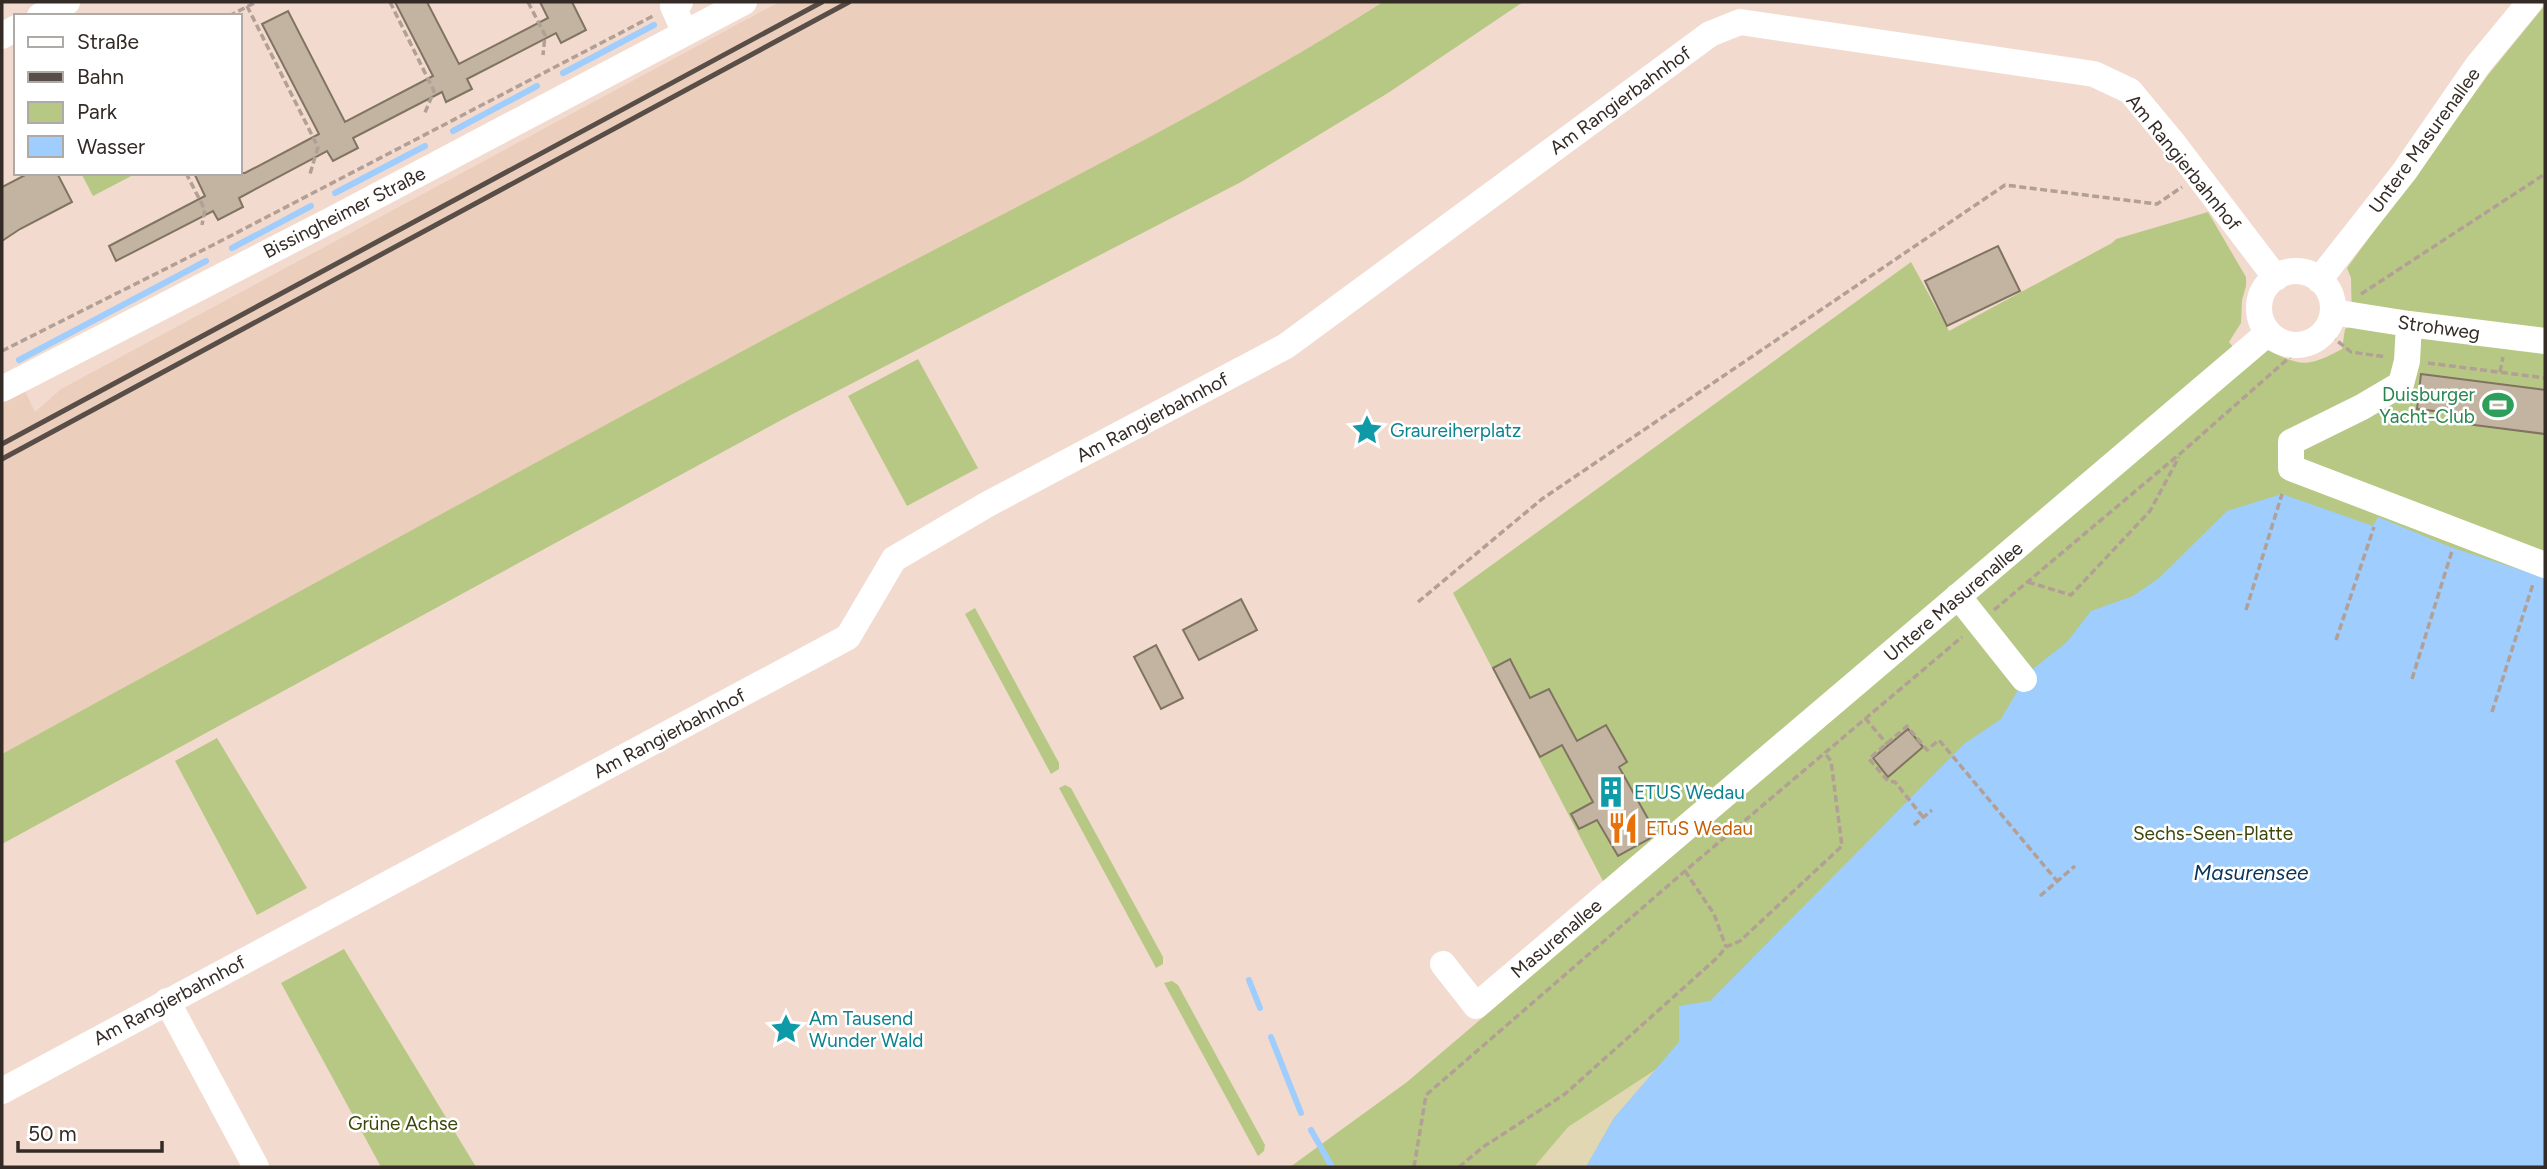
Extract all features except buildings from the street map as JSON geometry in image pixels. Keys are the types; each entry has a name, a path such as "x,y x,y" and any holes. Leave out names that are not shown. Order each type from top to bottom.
{"street":[{"path":"44,14 67,2"},
{"name":"Bissingheimer Straße","path":"2,388 321,225 744,2"},
{"name":"Untere Masurenallee","path":"2319,280 2404,172 2478,65 2530,2"},
{"path":"677,4 685,33"},
{"name":"Am Rangierbahnhof","path":"2,1091 167,1000 848,637 894,559 988,504 1286,346 1710,34 1740,22 2094,74 2130,91 2276,278"},
{"path":"2298,272 2319,280 2328,290 2330,315 2311,343 2292,345 2279,341 2268,333 2260,314 2259,303 2262,293 2276,278 2298,272"},
{"name":"Strohweg","path":"2330,315 2545,341"},
{"path":"2409,324 2407,361 2401,384 2362,407 2291,442 2291,468 2541,569"},
{"name":"Untere Masurenallee","path":"1637,869 2268,333"},
{"path":"1958,596 2024,679"},
{"name":"Masurenallee","path":"1443,964 1476,1006 1637,869"},
{"path":"167,1000 256,1167"}],"path":[{"path":"233,14 256,2"},
{"path":"390,2 434,91 424,115"},
{"path":"528,2 545,35 543,55"},
{"path":"2,351 213,245 677,4"},
{"path":"247,6 318,147 310,174"},
{"path":"2545,174 2330,315 2351,352 2545,378"},
{"path":"187,175 205,210 202,225"},
{"path":"1418,602 1542,499 2005,185 2157,204 2198,176"},
{"path":"2028,582 2071,595 2150,511 2182,452"},
{"path":"2246,610 2282,494"},
{"path":"2336,640 2374,527"},
{"path":"2412,679 2454,548"},
{"path":"2492,712 2541,569"},
{"path":"1865,718 1887,745"},
{"path":"1923,817 1895,782 1888,781 1869,759 1908,726 1927,750 1939,740 2057,881"},
{"path":"1459,1167 1483,1147 1565,1094 1726,947 1740,941 1842,846 1831,761 1824,752"},
{"path":"1914,825 1932,810"},
{"path":"2040,896 2075,866"},
{"path":"1685,870 1714,914 1726,947"},
{"path":"1414,1167 1426,1095 1671,883"}],"shaded area":[{"path":"779,2 1383,2 1258,79 1152,138 804,318 2,754 2,401 24,389 35,412 61,389"}],"green space":[{"path":"1383,2 1523,2 1388,93 1241,182 787,417 2,844 2,754 707,370 1170,126"},
{"name":"Masurensee","path":"2545,5 2545,1167 1290,1167 1407,1082 2267,350 2304,363 2342,349 2345,329 2352,325 2351,278 2347,268 2488,75"},
{"path":"82,175 133,175 93,196"},
{"path":"2208,212 2246,277 2241,323 2229,342 2234,348 1604,883 1453,593 1911,262 1949,331 2116,239"},
{"path":"918,359 978,468 907,506 848,396"},
{"path":"975,608 1059,763 1059,769 1051,774 965,614"},
{"path":"217,738 307,888 257,915 175,761"},
{"path":"1065,785 1071,788 1163,957 1163,964 1156,968 1059,788"},
{"name":"Grüne Achse","path":"344,949 476,1167 381,1167 281,983"},
{"path":"1172,981 1178,985 1265,1145 1264,1151 1258,1156 1164,983"}],"sand":[{"path":"1658,1068 1614,1118 1586,1167 1534,1167 1568,1127"}],"water":[{"name":"Masurensee","path":"2282,494 2373,526 2378,517 2453,548 2545,578 2545,1167 1586,1167 1614,1118 1679,1042 1679,1006 1710,1001 1964,744 2001,719 2028,673 2067,642 2091,611 2133,596 2159,578 2227,511"}],"waterway":[{"path":"563,73 654,25"},
{"path":"453,131 537,86"},
{"path":"335,193 425,146"},
{"path":"232,248 311,206"},
{"path":"19,360 206,261"},
{"path":"1249,980 1260,1008"},
{"path":"1271,1037 1301,1113"},
{"path":"1311,1130 1332,1167"}],"railway":[{"path":"2,444 822,2"},
{"path":"2,459 849,2"}],"place":[{"name":"Duisburger Yacht-Club","path":"2498,405"},
{"name":"Graureiherplatz","path":"1367,430"},
{"name":"ETUS Wedau","path":"1611,792"},
{"name":"ETuS Wedau","path":"1623,828"},
{"name":"Am Tausend Wunder Wald","path":"786,1029"}],"park label":[{"name":"Sechs-Seen-Platte","path":"2213,833"}]}
